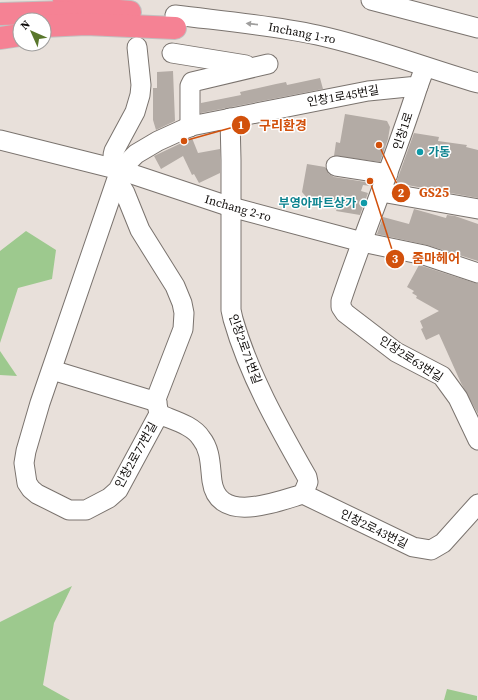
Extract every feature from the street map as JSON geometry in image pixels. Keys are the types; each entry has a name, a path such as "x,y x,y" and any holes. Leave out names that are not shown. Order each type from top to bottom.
{"highway":[{"path":"64,0 108,10 175,22"},
{"path":"0,14 108,10"},
{"path":"52,26 175,22"},
{"path":"52,30 86,24"},
{"path":"0,29 12,28"},
{"path":"0,38 12,36"}],"street":[{"path":"371,0 478,28"},
{"name":"Inchang 1-ro","path":"175,22 259,25 317,35 380,51 425,67 478,83"},
{"path":"118,178 113,155 114,151 135,112 140,95 141,85 137,47"},
{"path":"172,53 262,65 190,83 190,127"},
{"path":"418,86 425,67"},
{"name":"인창1로45번길","path":"118,178 142,151 158,141 190,127 381,89 418,86"},
{"name":"인창1로","path":"362,242 401,141 418,86"},
{"name":"인창2로71번길","path":"230,118 232,319 254,377 271,413 307,477 308,482 303,494"},
{"name":"Inchang 2-ro","path":"0,140 118,178 362,242 424,255 478,273"},
{"path":"336,166 388,174"},
{"name":"인창2로77번길","path":"118,178 140,230 175,286 182,303 184,313 183,329 158,391 158,408 118,490 109,498 86,510 69,510 37,494 27,482 25,474 26,451 52,370 118,178"},
{"path":"381,192 478,209"},
{"name":"인창2로63번길","path":"362,242 341,301 342,311 396,352 442,376 458,398 478,440"},
{"name":"인창2로77번길","path":"52,370 158,408 192,429 201,436 209,453 213,487 216,495 221,502 229,506 238,507 262,505 303,494"},
{"name":"인창2로43번길","path":"303,494 413,547 431,550 443,543 478,504"}],"green space":[{"path":"26,231 56,250 52,279 18,288 0,343 0,251"},
{"path":"0,351 17,376 0,375"},
{"path":"72,586 54,623 43,685 70,700 0,700 0,622"},
{"path":"447,689 477,696 477,700 444,700"}],"building":[{"path":"173,71 175,121 156,130 153,120 153,88 157,88 157,72"},
{"path":"320,78 323,89 201,113 201,103 241,95 240,92 276,84 286,82 287,85"},
{"path":"345,114 387,121 390,127 388,139 380,162 334,156 336,142 340,143"},
{"path":"414,133 439,137 438,141 467,145 466,147 478,150 478,198 396,183"},
{"path":"192,138 198,153 220,149 220,173 199,183 194,174 192,175 183,156 161,169 154,156"},
{"path":"307,164 325,167 329,174 334,177 372,183 371,186 363,185 361,191 368,193 360,215 336,211 337,209 329,208 330,203 308,199 302,192"},
{"path":"414,209 446,218 447,215 455,216 478,224 478,261 427,245 377,234 383,217 409,224"},
{"path":"419,265 478,284 478,414 461,383 439,334 426,340 421,329 423,328 420,321 439,311 416,298 417,296 412,293 414,291 407,287"}],"place":[{"name":"구리환경","path":"184,141"},
{"name":"GS25","path":"379,145"},
{"name":"가동","path":"420,152"},
{"name":"줌마헤어","path":"370,181"},
{"name":"부영아파트상가","path":"364,203"}]}
